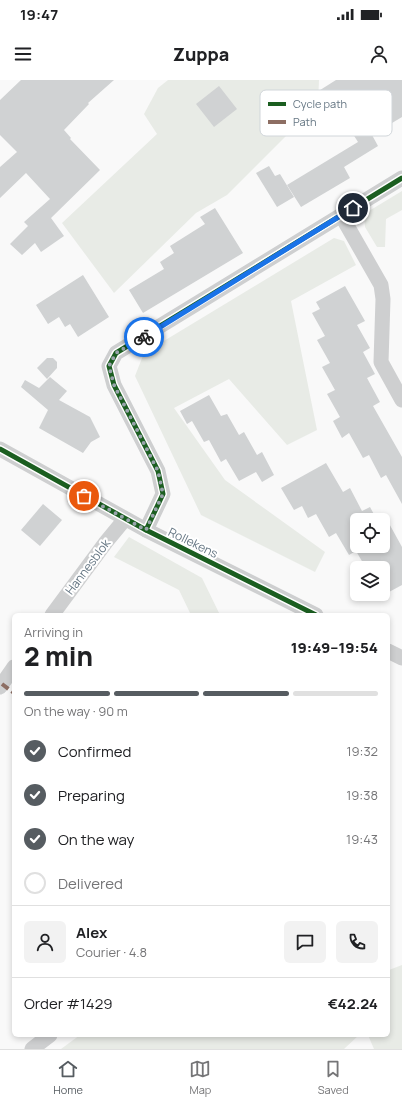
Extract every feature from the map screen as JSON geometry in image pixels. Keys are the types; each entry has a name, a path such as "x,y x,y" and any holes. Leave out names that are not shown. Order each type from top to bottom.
{"street":[{"path":"146,530 163,494 158,471 114,385 109,366 116,353 402,178"},
{"path":"341,215 381,285 383,299 381,362 402,400"},
{"name":"Rollekens","path":"0,449 125,519 312,613"},
{"name":"Hannesblok","path":"53,613 125,519"},
{"path":"390,652 402,658"},
{"path":"0,687 12,670"},
{"path":"32,1049 47,1037"}],"shaded area":[{"path":"168,80 319,80 319,90 260,90 260,136 286,136 227,195 196,213 114,293 62,223 157,134 144,114 158,88"},
{"path":"402,191 402,210 386,219 385,247 377,247 365,227 364,214"},
{"path":"334,238 344,241 356,265 291,301 317,430 287,445 229,379 174,408 225,480 325,552 315,572 201,515 135,376 144,353"},
{"path":"129,537 202,578 219,613 190,613 179,590 114,557"},
{"path":"402,965 402,1049 374,1049 369,1037 390,1037 390,970"},
{"path":"77,1037 357,1037 344,1049 61,1049"}],"building":[{"path":"21,80 114,80 88,103 89,104 64,130 71,138 70,139 100,170 51,218 64,236 41,252 35,243 22,255 10,244 28,226 24,222 50,199 26,173 0,198 0,167 17,152 0,135 0,100"},
{"path":"336,80 402,80 402,117 392,123 392,90 320,90"},
{"path":"219,86 237,109 214,127 196,104"},
{"path":"354,136 373,136 378,146 344,167 350,178 301,207 287,185 358,142"},
{"path":"269,166 275,176 280,174 294,197 277,207 256,173"},
{"path":"215,208 243,253 143,313 129,290 164,269 160,262 174,253 170,246 205,224 200,217"},
{"path":"83,275 109,317 78,337 70,324 65,327 59,317 48,324 36,305"},
{"path":"345,286 365,321 357,325 370,348 363,352 375,374 367,378 380,402 373,406 402,457 402,504 386,475 381,478 369,455 363,458 349,433 342,438 333,421 340,417 327,394 335,390 322,367 330,363 317,340 325,336 312,313 320,309 316,302"},
{"path":"47,358 53,358 57,362 57,368 47,379 37,368"},
{"path":"50,377 67,391 59,400 90,417 100,437 91,442 83,453 39,428 48,410 21,387 25,380 39,388"},
{"path":"209,395 221,416 227,414 239,435 244,432 257,455 262,452 274,475 262,482 256,472 239,481 226,459 221,462 209,440 204,442 192,421 187,424 180,411"},
{"path":"326,463 343,492 350,488 362,511 370,507 373,513 350,513 350,553 352,553 349,555 336,533 329,537 316,514 308,518 302,506 294,510 281,488"},
{"path":"43,504 62,520 40,546 21,530"},
{"path":"390,525 402,547 402,585 390,591 390,561 362,561 357,553 390,553"}],"marked path":[{"path":"2,684 12,692"}],"cycle path":[{"path":"146,530 163,494 158,471 114,385 109,366 116,353 402,178"},
{"path":"0,449 146,530 312,613"}],"way so far":[{"path":"84,496 146,530 163,494 158,471 132,423 114,385 109,366 116,353 144,337"}],"route":[{"path":"144,337 353,208"}]}
